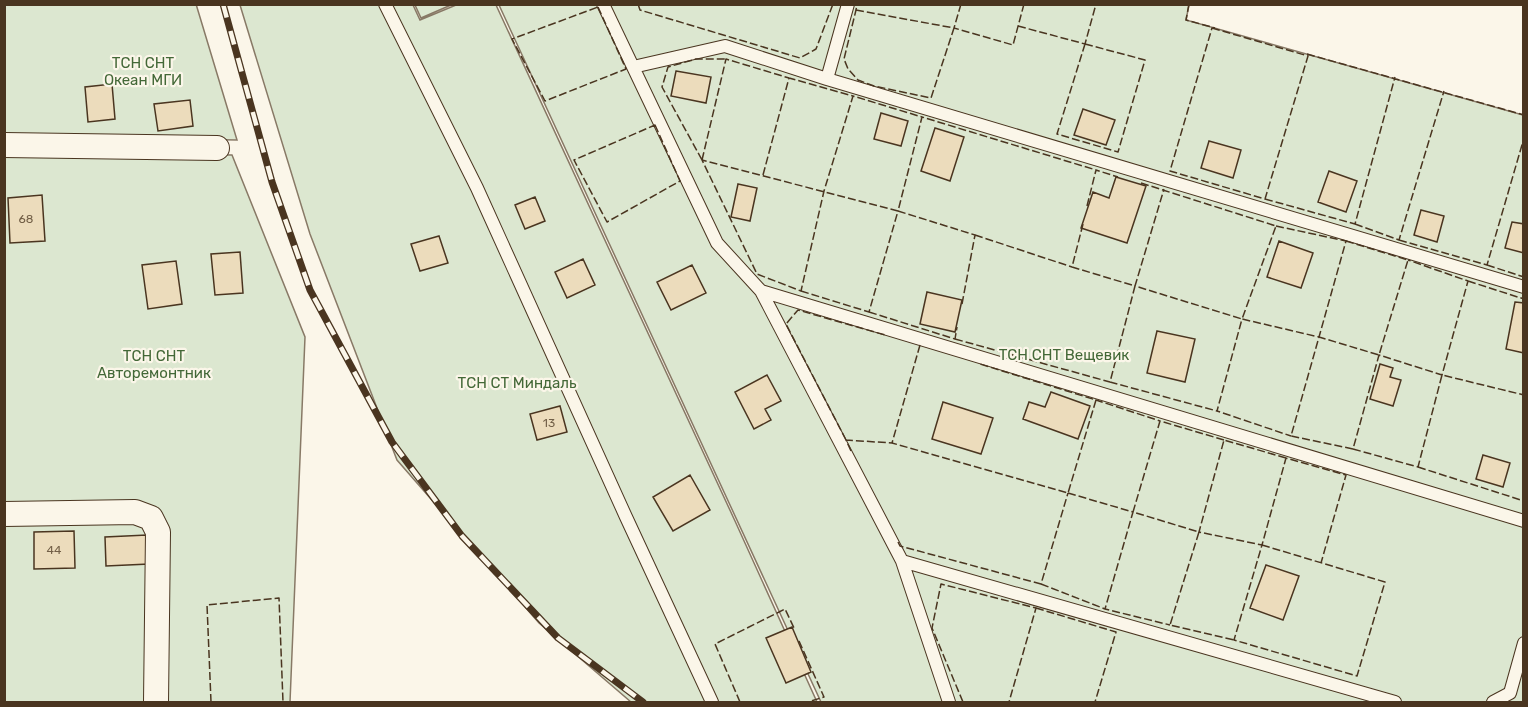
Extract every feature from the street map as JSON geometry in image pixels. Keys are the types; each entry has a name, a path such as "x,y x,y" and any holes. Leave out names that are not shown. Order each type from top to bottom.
{"street":[{"path":"4,145 217,148"},
{"path":"4,514 135,512 151,518 158,532 156,702"}],"lane":[{"path":"385,4 477,188 712,702"},
{"path":"603,4 717,243 761,291 902,561 949,702"},
{"path":"609,18 613,4"},
{"path":"827,79 848,4"},
{"path":"633,68 725,46 827,79 1524,287"},
{"path":"761,291 1524,521"},
{"path":"902,561 1395,702"},
{"path":"1493,702 1510,693 1524,643"}],"green space":[{"name":"ТСН СНТ Океан МГИ","path":"196,4 237,140 5,136 5,5"},
{"name":"ТСН СТ Миндаль","path":"240,5 413,5 420,20 456,5 496,5 817,702 631,702 539,623 397,460 310,234"},
{"path":"415,5 451,5 421,18"},
{"name":"ТСН СНТ Вещевик","path":"499,5 1189,5 1186,20 1523,115 1523,702 821,702"},
{"name":"ТСН СНТ Авторемонтник","path":"5,152 232,155 305,337 290,702 5,702"}],"building":[{"path":"676,71 711,77 706,103 671,96"},
{"path":"112,84 115,119 88,122 85,87"},
{"path":"190,100 193,126 158,131 154,104"},
{"path":"1083,109 1115,120 1106,145 1074,135"},
{"path":"881,113 908,121 901,146 874,139"},
{"path":"935,128 964,137 950,181 921,171"},
{"path":"1209,141 1241,150 1233,178 1201,168"},
{"path":"1329,171 1357,181 1346,212 1318,202"},
{"path":"1116,177 1146,186 1127,243 1081,228 1093,192 1109,198"},
{"path":"738,184 757,188 750,221 731,217"},
{"path":"42,195 45,241 10,243 8,198"},
{"path":"535,197 545,221 525,229 515,205"},
{"path":"1421,210 1444,216 1437,242 1414,235"},
{"path":"1512,222 1524,224 1524,253 1505,248"},
{"path":"439,236 448,263 420,271 411,244"},
{"path":"1279,241 1313,253 1301,288 1267,277"},
{"path":"240,252 243,293 215,295 211,254"},
{"path":"583,259 595,285 567,298 555,272"},
{"path":"176,261 182,304 148,309 142,265"},
{"path":"692,265 706,293 671,310 657,282"},
{"path":"927,292 962,300 955,332 920,324"},
{"path":"1515,302 1524,303 1524,353 1506,349"},
{"path":"1157,331 1195,339 1185,382 1147,373"},
{"path":"1380,364 1393,368 1390,377 1401,380 1393,406 1370,399"},
{"path":"767,375 781,401 765,409 771,420 754,429 735,392"},
{"path":"1051,392 1090,406 1078,439 1023,419 1029,402 1045,407"},
{"path":"943,402 993,418 981,454 932,439"},
{"path":"560,406 567,432 537,440 530,414"},
{"path":"1483,455 1510,463 1503,487 1476,479"},
{"path":"690,475 710,510 673,531 653,497"},
{"path":"74,531 75,568 34,569 34,532"},
{"path":"147,535 149,564 106,566 105,537"},
{"path":"1266,565 1299,576 1283,620 1250,608"},
{"path":"792,627 811,672 786,683 766,638"}],"railway":[{"path":"223,4 272,182 310,290 392,442 462,536 558,638 643,702"}],"fence":[{"path":"638,4 640,10 800,58 816,49 833,4"},
{"path":"856,10 954,28 931,98 874,86 858,80 848,69 844,59 857,4"},
{"path":"961,4 954,28 1013,45 1024,4"},
{"path":"1018,26 1085,44 1096,4"},
{"path":"1189,4 1186,20 1215,28"},
{"path":"598,7 626,69 545,101 512,39 598,7"},
{"path":"1212,28 1308,56 1265,199 1170,171 1212,28"},
{"path":"1085,44 1145,60 1118,152 1057,134 1085,44"},
{"path":"1307,54 1524,115"},
{"path":"702,160 662,87 668,67 696,59 726,59"},
{"path":"702,160 726,59 789,78"},
{"path":"1265,199 1355,224 1395,77"},
{"path":"763,175 789,78 853,96"},
{"path":"1355,224 1399,240 1444,91"},
{"path":"801,291 869,312 898,211 702,160 757,274 801,291 824,191 853,96 922,117"},
{"path":"962,304 975,235 898,211 922,117 1096,170"},
{"path":"655,125 680,181 607,222 574,160 655,125"},
{"path":"1399,240 1487,265 1524,138"},
{"path":"1087,206 1096,170 1118,177"},
{"path":"1141,183 1276,226 1242,319 1135,286 1164,189"},
{"path":"1083,224 1072,267 1135,286 1110,382 1217,411"},
{"path":"1276,226 1346,241 1319,337 1242,319 1217,411 1291,436"},
{"path":"975,235 1072,267"},
{"path":"1346,241 1408,260 1379,355 1319,337 1291,436 1353,449 1379,355 1442,375 1468,281 1408,260"},
{"path":"1487,265 1524,277"},
{"path":"1468,281 1524,299"},
{"path":"846,440 786,324 798,310 885,335"},
{"path":"869,312 955,339 957,327"},
{"path":"955,339 1110,382"},
{"path":"920,345 892,443 1068,493 1096,400 980,364"},
{"path":"1353,449 1418,467 1442,375 1524,395"},
{"path":"1096,401 1160,421"},
{"path":"1224,440 1160,421 1133,512 1199,532 1170,625 1234,640"},
{"path":"851,451 846,440 892,443"},
{"path":"1286,458 1224,440 1199,532 1262,545 1286,458 1346,475 1321,563"},
{"path":"1418,467 1524,501"},
{"path":"1068,493 1133,512 1105,609 1170,625"},
{"path":"898,542 900,546 1041,584 1068,493"},
{"path":"1262,545 1385,582 1357,676 1234,640 1262,545"},
{"path":"963,702 932,628 941,584 1036,608 1009,702"},
{"path":"1041,584 1105,609"},
{"path":"211,702 207,605 279,598 283,702"},
{"path":"1036,608 1116,632 1095,702"},
{"path":"740,702 715,644 785,609 795,630"},
{"path":"799,641 824,697 808,702"}]}
